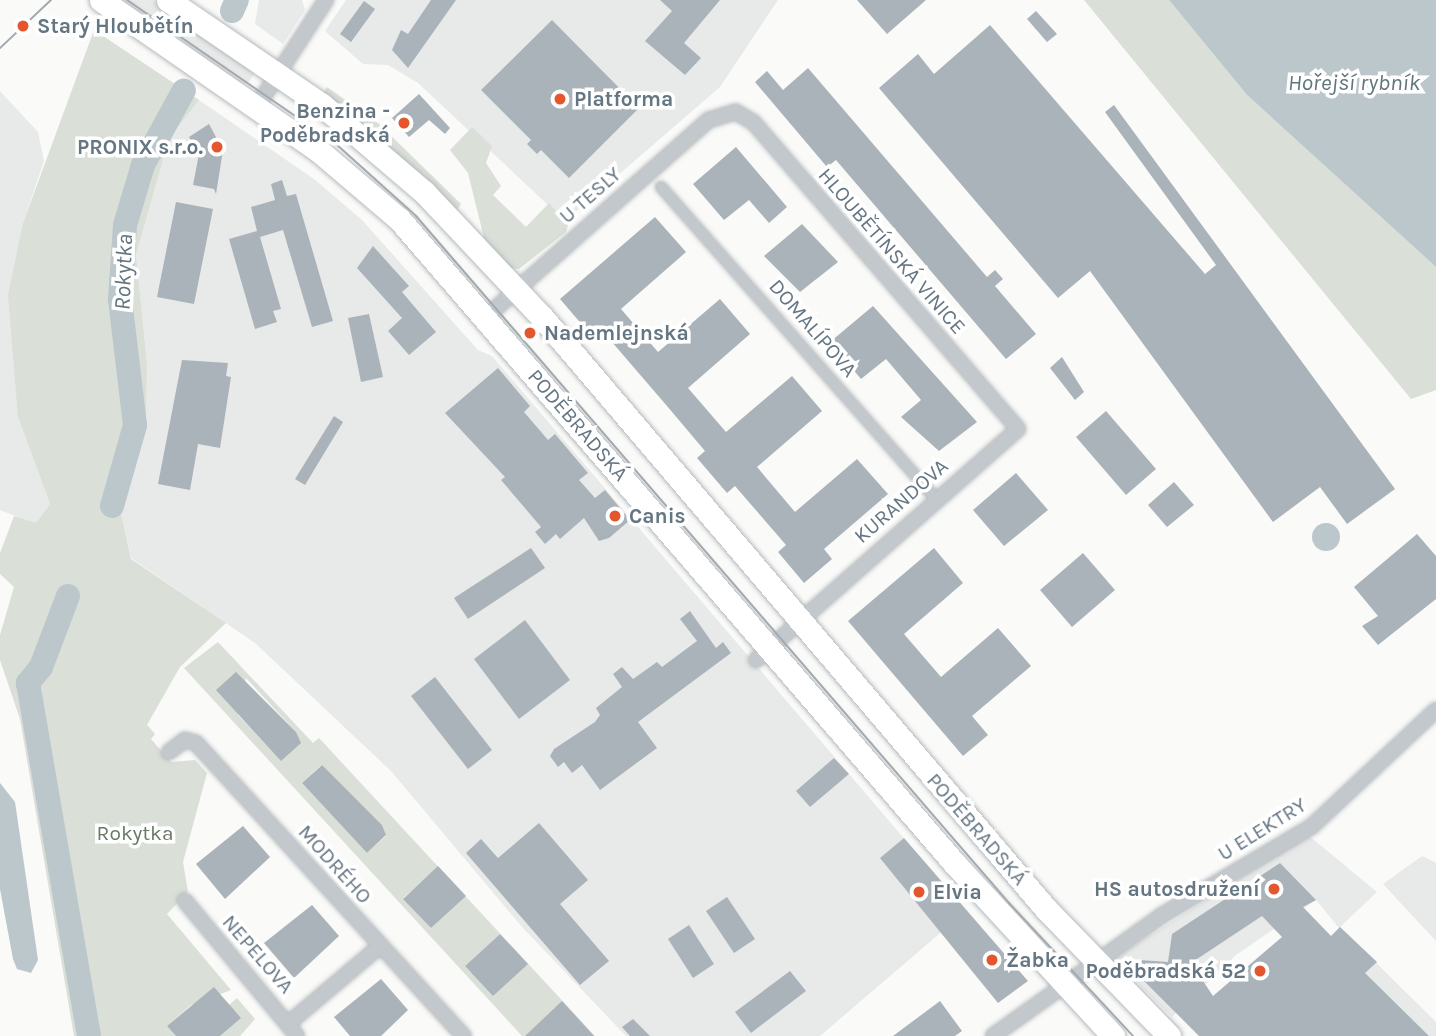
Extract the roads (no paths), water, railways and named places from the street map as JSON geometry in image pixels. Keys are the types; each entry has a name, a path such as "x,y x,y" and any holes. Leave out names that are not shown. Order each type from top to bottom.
{"main road":[{"name":"PODĚBRADSKÁ","path":"101,0 371,192 486,317 763,654 1113,1036"},
{"name":"PODĚBRADSKÁ","path":"168,0 279,76 376,149 515,290 806,613 1095,963 1169,1036"}],"street":[{"path":"256,108 279,76 323,1"},
{"name":"U TESLY","path":"486,317 709,120 727,111"},
{"name":"HLOUBĚTÍNSKÁ VINICE","path":"727,111 754,123 1018,429"},
{"name":"DOMALÍPOVA","path":"661,187 936,499"},
{"name":"KURANDOVA","path":"763,654 806,613 1018,429"},
{"name":"U ELEKTRY","path":"993,1036 1095,963 1311,827 1436,710"},
{"name":"MODRÉHO","path":"169,752 184,740 196,743 464,1036"},
{"name":"NEPELOVA","path":"185,901 293,1030"},
{"path":"293,1030 380,946"}],"water":[{"name":"Hořejší rybník","path":"1169,0 1436,0 1436,267 1247,95"},
{"path":"1326,523 1336,527 1340,537 1336,547 1326,551 1316,547 1312,537 1316,527"},
{"path":"0,783 15,802 38,960 31,973 17,969 13,959 0,889"}],"waterway":[{"name":"Rokytka","path":"232,11 237,0"},
{"name":"Rokytka","path":"112,506 135,425 120,299 125,225 143,165 184,90"},
{"name":"Rokytka","path":"68,596 41,667 28,683 89,1036"}],"tram line":[{"path":"0,48 51,0"},
{"path":"127,0 337,145 416,216 1009,903 1133,1036"}],"place":[{"name":"Starý Hloubětín","path":"23,26"},
{"name":"Platforma","path":"560,99"},
{"name":"Benzina - Poděbradská","path":"404,123"},
{"name":"PRONIX s.r.o.","path":"217,147"},
{"name":"Nademlejnská","path":"530,333"},
{"name":"Canis","path":"615,516"},
{"name":"HS autosdružení","path":"1274,889"},
{"name":"Elvia","path":"919,892"},
{"name":"Žabka","path":"992,960"},
{"name":"Poděbradská 52","path":"1260,971"}]}
